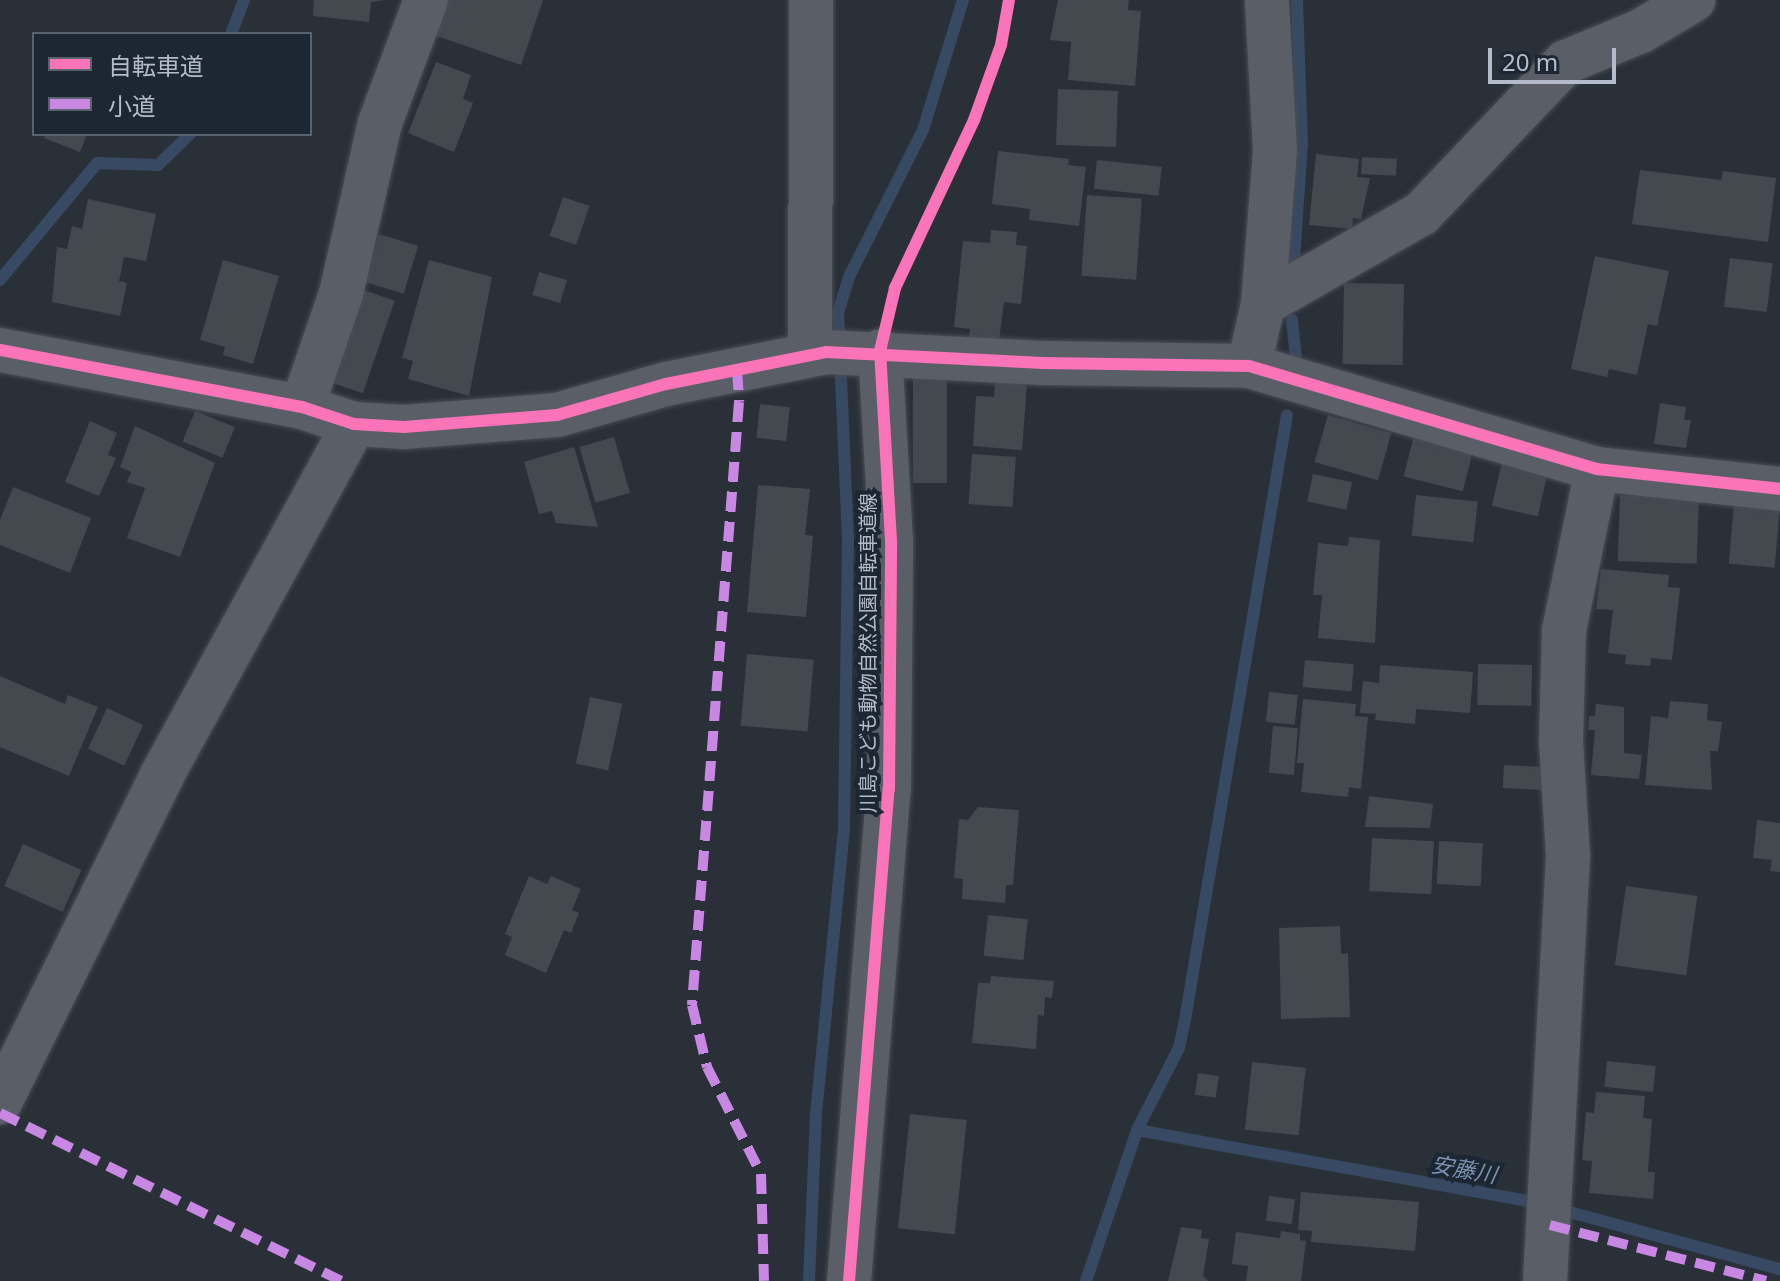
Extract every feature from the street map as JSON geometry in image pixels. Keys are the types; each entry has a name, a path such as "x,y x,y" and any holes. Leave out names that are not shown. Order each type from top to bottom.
{"street":[{"path":"302,407 341,294 380,123 426,0"},
{"path":"810,353 811,0"},
{"path":"1249,366 1263,304 1275,150 1267,0"},
{"path":"1263,304 1421,214 1566,62 1641,31 1693,0"},
{"path":"0,350 302,407 354,424 404,427 557,415 810,353 880,351 1043,363 1249,366 1597,469 1780,489"},
{"name":"川島こども動物自然公園自転車道線","path":"849,1281 889,789 891,541 880,351"},
{"path":"0,1102 10,1058 354,424"},
{"path":"1545,1281 1568,856 1561,743 1564,630 1597,469"}],"building":[{"path":"314,0 385,0 371,2 369,22 313,16"},
{"path":"439,0 543,0 521,65 428,33"},
{"path":"1058,0 1129,0 1128,10 1141,11 1135,86 1068,80 1071,42 1050,40"},
{"path":"436,62 471,75 463,99 473,103 454,152 408,133"},
{"path":"1058,89 1118,91 1116,147 1056,145"},
{"path":"44,136 86,136 80,152"},
{"path":"998,151 1069,159 1068,165 1086,167 1079,226 1029,220 1030,209 992,204"},
{"path":"1316,154 1359,159 1357,177 1370,178 1361,219 1353,218 1352,229 1309,225"},
{"path":"1362,157 1397,159 1396,176 1361,174"},
{"path":"1097,160 1162,167 1159,196 1094,189"},
{"path":"1640,170 1721,180 1723,171 1776,178 1768,242 1632,224"},
{"path":"1087,195 1142,199 1136,280 1081,276"},
{"path":"563,197 589,206 576,245 550,236"},
{"path":"88,199 156,214 146,261 124,257 119,281 127,283 120,316 52,302 57,247 67,249 72,226 82,229"},
{"path":"991,230 1017,232 1016,245 1027,246 1021,304 1004,302 999,340 969,337 970,329 954,327 963,241 990,243"},
{"path":"379,234 418,246 404,294 364,282"},
{"path":"1595,256 1669,271 1657,326 1648,324 1637,375 1609,369 1607,377 1571,369"},
{"path":"1730,258 1773,263 1767,312 1724,307"},
{"path":"223,260 279,276 253,364 223,355 225,347 200,340"},
{"path":"429,260 492,277 469,396 408,379 413,361 402,358"},
{"path":"539,272 567,280 560,303 532,295"},
{"path":"1344,283 1404,284 1403,365 1343,364"},
{"path":"355,287 395,301 363,393 323,380"},
{"path":"913,371 947,371 947,483 913,483"},
{"path":"995,382 1027,384 1022,450 973,446 976,396 994,397"},
{"path":"1660,403 1686,407 1684,420 1691,420 1686,448 1654,444"},
{"path":"760,404 790,407 786,441 756,438"},
{"path":"195,411 235,427 223,458 183,442"},
{"path":"1328,415 1391,433 1378,480 1314,462"},
{"path":"90,421 117,433 108,455 116,458 99,496 65,482"},
{"path":"135,426 215,463 180,557 127,538 145,488 127,482 131,472 120,467"},
{"path":"1415,431 1474,446 1463,491 1404,477"},
{"path":"614,437 630,493 595,503 579,447"},
{"path":"574,447 598,527 556,523 552,511 539,514 524,462"},
{"path":"972,454 1016,457 1012,507 969,504"},
{"path":"1502,462 1548,473 1538,516 1492,506"},
{"path":"1313,474 1352,482 1346,510 1307,501"},
{"path":"758,485 810,489 805,535 813,536 806,617 747,612"},
{"path":"13,487 91,518 70,573 0,545 0,520"},
{"path":"1416,495 1478,501 1473,542 1412,536"},
{"path":"1620,495 1699,498 1697,564 1618,561"},
{"path":"1734,504 1780,508 1775,568 1729,564"},
{"path":"1349,537 1380,540 1375,643 1318,638 1322,595 1313,595 1318,543 1348,546"},
{"path":"1601,569 1669,575 1668,587 1680,588 1672,660 1651,658 1650,666 1625,664 1626,655 1608,653 1613,610 1596,609"},
{"path":"747,654 814,660 807,732 741,726"},
{"path":"1305,660 1354,664 1351,691 1303,687"},
{"path":"1478,664 1532,665 1531,706 1477,705"},
{"path":"1380,665 1473,672 1470,713 1416,709 1415,724 1375,720 1376,714 1360,713 1363,681 1379,683"},
{"path":"0,676 65,704 68,695 98,707 69,776 0,747"},
{"path":"1269,692 1298,695 1295,725 1266,722"},
{"path":"590,697 622,704 608,770 576,764"},
{"path":"1303,699 1356,704 1355,716 1368,717 1361,789 1349,787 1348,797 1301,792 1304,763 1297,763"},
{"path":"1670,701 1708,704 1707,720 1722,722 1718,751 1710,751 1712,790 1645,785 1651,716 1668,718"},
{"path":"1596,704 1624,707 1624,753 1642,755 1639,779 1591,775 1595,730 1588,730 1589,716 1595,716"},
{"path":"107,708 143,725 124,766 88,749"},
{"path":"1273,726 1298,728 1294,775 1269,773"},
{"path":"1504,765 1547,767 1546,790 1503,788"},
{"path":"1369,796 1433,804 1430,828 1365,827"},
{"path":"978,807 1019,810 1013,885 1006,885 1005,903 962,899 963,879 954,878 959,819 968,820"},
{"path":"1757,820 1780,823 1780,872 1770,871 1772,860 1753,858"},
{"path":"1372,838 1434,841 1431,894 1369,891"},
{"path":"1439,841 1483,843 1481,886 1437,884"},
{"path":"23,844 81,870 63,912 4,886"},
{"path":"529,876 547,884 551,876 581,889 572,910 579,913 571,933 564,930 546,973 505,955 512,937 505,934"},
{"path":"1626,886 1697,896 1686,975 1615,965"},
{"path":"988,915 1028,919 1023,960 984,956"},
{"path":"1340,926 1341,954 1348,953 1350,1017 1281,1019 1279,928"},
{"path":"991,976 1054,981 1052,998 1045,997 1044,1016 1038,1015 1036,1049 972,1043 978,983 990,983"},
{"path":"1607,1061 1656,1066 1653,1092 1604,1087"},
{"path":"1252,1062 1306,1068 1299,1135 1245,1130"},
{"path":"1198,1073 1219,1076 1216,1098 1195,1095"},
{"path":"1596,1092 1645,1096 1643,1118 1652,1119 1648,1172 1655,1172 1653,1199 1589,1193 1592,1161 1582,1160 1586,1112 1594,1113"},
{"path":"910,1114 967,1120 955,1234 898,1228"},
{"path":"1301,1192 1419,1202 1415,1251 1311,1242 1312,1231 1298,1230"},
{"path":"1269,1196 1295,1199 1292,1224 1266,1221"},
{"path":"1181,1227 1202,1230 1201,1238 1209,1239 1203,1276 1208,1281 1168,1281"},
{"path":"1281,1231 1300,1234 1300,1240 1306,1241 1301,1281 1246,1281 1248,1266 1232,1264 1236,1232 1280,1238"}],"waterway":[{"path":"232,32 244,0"},
{"path":"809,1281 816,1114 844,826 848,539 838,313 849,277 923,130 963,0"},
{"path":"1294,260 1302,144 1297,0"},
{"path":"0,280 97,163 158,165 188,136"},
{"path":"1292,320 1296,356"},
{"path":"1086,1281 1137,1130 1179,1048 1287,415"},
{"name":"安藤川","path":"1137,1130 1529,1201 1780,1269"}],"marked path":[{"path":"737,370 739,402 692,1005 707,1067 761,1174 764,1281"},
{"path":"0,1113 342,1281"},
{"path":"1550,1225 1766,1281"}],"cycle path":[{"path":"849,1281 889,789 891,541 880,351 895,288 974,120 1001,45 1009,0"},
{"path":"0,350 302,407 354,424 404,427 557,415 666,384 826,352 1043,363 1249,366 1597,469 1780,489"}]}
